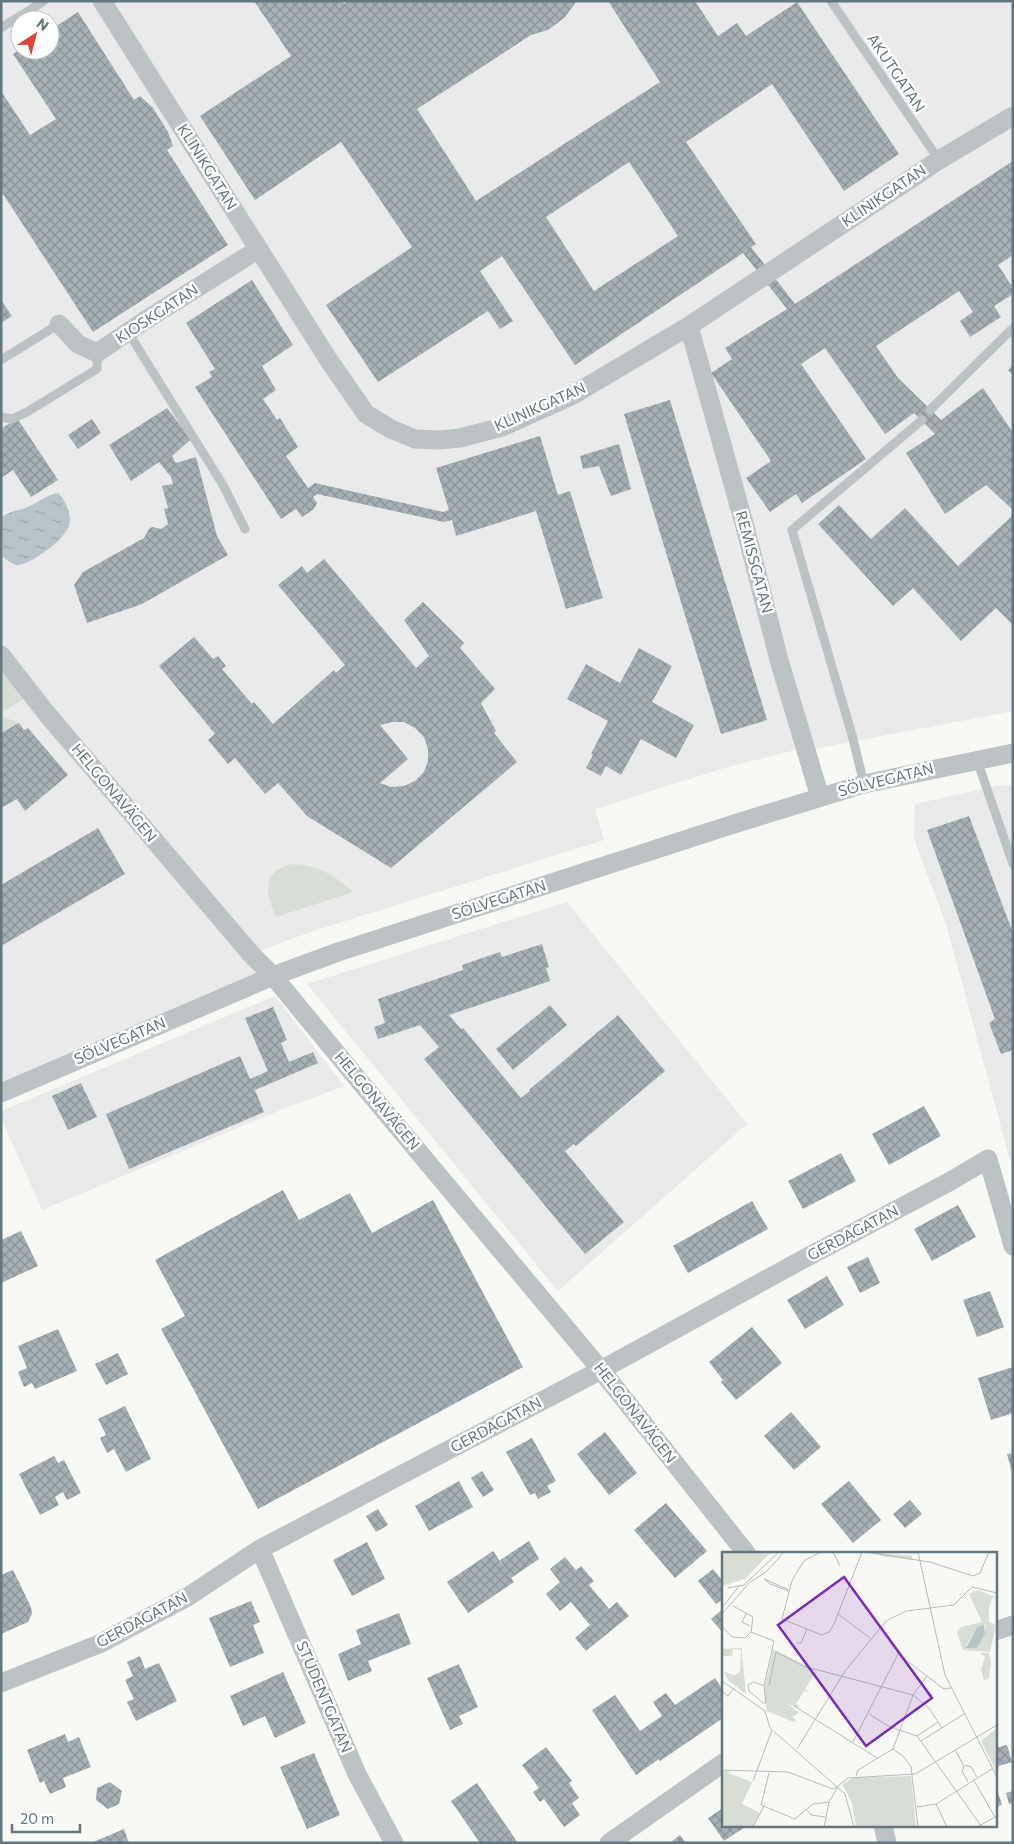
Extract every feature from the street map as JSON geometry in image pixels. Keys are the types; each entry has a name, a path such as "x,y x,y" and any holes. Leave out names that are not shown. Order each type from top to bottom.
{"street":[{"name":"KLINIKGATAN","path":"102,1 328,359 366,414 391,429 415,439 440,440 460,438 502,427 573,395 689,326 939,160 1013,116"},
{"name":"KIOSKGATAN","path":"97,353 259,249"},
{"path":"59,324 78,344 97,353"},
{"name":"REMISSGATAN","path":"689,326 779,660 820,797"},
{"name":"HELGONAVÄGEN","path":"1,655 36,701 251,954 273,976 601,1370 745,1552"},
{"name":"SÖLVEGATAN","path":"1,1093 273,976 338,952 864,784 1013,753"},
{"name":"GERDAGATAN","path":"1,1682 99,1644 189,1596 260,1549 601,1370 949,1182 988,1159 1013,1246"},
{"name":"STUDENTGATAN","path":"260,1549 357,1774 394,1843"},
{"path":"996,1631 1013,1625"},
{"path":"609,1843 722,1764"},
{"path":"883,1826 887,1843"}],"lane":[{"path":"1,28 44,1"},
{"name":"AKUTGATAN","path":"831,1 939,160"},
{"path":"1,360 59,324"},
{"path":"930,410 1013,328"},
{"path":"128,332 224,485 244,529"},
{"path":"1,417 12,418 27,412 97,369 97,353"},
{"path":"864,784 852,735 792,530 922,420"},
{"path":"977,760 1013,864"}],"shaded area":[{"path":"1,1 1013,1 1013,711 808,750 807,747 724,768 595,809 604,840 313,931 251,954 273,976 1,1093 1,713 30,694 1,655"},
{"path":"1,655 31,694 1,713"},
{"path":"1,716 19,723 1,733"},
{"path":"1013,785 1013,1171 946,924 914,839 915,804 996,786"},
{"path":"293,864 310,866 325,872 353,892 276,917 272,908 268,884 275,871"},
{"path":"567,902 747,1124 558,1291 307,984"},
{"path":"275,996 344,1086 283,1109 42,1210 1,1118 1,1111"}],"water":[{"path":"58,493 64,500 69,512 70,521 66,531 61,538 38,557 22,564 16,565 9,562 3,557 1,518 8,513 28,507"}],"building":[{"path":"254,1 342,1 344,4 349,1 577,1 564,18 548,30 531,35 417,109 476,201 660,82 608,1 695,1 718,36 737,23 746,36 797,2 899,154 844,191 772,84 686,142 756,244 751,247 795,304 1013,161 1013,255 998,265 1013,288 1013,294 994,306 1001,317 970,337 960,321 973,312 959,291 876,346 898,378 941,420 983,388 1013,433 1013,510 986,485 945,514 906,453 935,434 914,413 885,434 825,348 801,364 866,459 802,503 796,494 770,512 746,478 771,461 711,373 732,359 725,348 787,309 743,253 575,365 502,256 480,271 513,321 500,329 488,311 378,382 326,305 412,247 341,142 255,200 200,116 291,56","holes":["629,162 678,236 594,291 546,217"]},
{"path":"78,12 134,100 140,96 153,108 168,132 173,146 167,150 228,245 93,332 1,191 1,91 30,135 56,119 17,60 60,60 60,24"},
{"path":"252,280 293,345 262,366 276,390 263,399 277,420 280,418 298,447 286,456 308,488 315,483 443,512 449,510 436,468 540,436 558,495 570,491 603,598 566,609 536,511 456,536 452,520 444,522 317,494 313,497 317,503 314,509 302,517 296,509 281,519 195,387 212,377 209,372 215,369 186,323"},
{"path":"1,300 12,316 1,323"},
{"path":"1013,365 1013,375 1008,370"},
{"path":"670,400 767,720 721,734 624,414"},
{"path":"167,408 191,439 172,456 176,463 196,457 217,536 228,555 142,604 87,623 74,585 83,572 144,538 152,527 161,529 168,524 164,509 168,508 162,486 173,484 171,477 159,462 131,481 109,445"},
{"path":"17,418 58,480 31,497 13,470 1,478 1,429"},
{"path":"92,419 101,433 78,449 68,435"},
{"path":"619,444 631,489 611,496 599,466 583,469 580,456"},
{"path":"839,505 871,539 905,508 958,566 1013,515 1013,625 996,608 961,641 913,588 893,606 818,524"},
{"path":"324,559 416,668 429,656 404,620 423,602 464,643 460,648 495,689 481,703 496,731 494,733 517,762 391,868 307,816 278,783 265,794 235,758 228,764 208,740 215,734 159,666 194,637 213,659 218,656 226,666 222,669 252,704 254,702 273,724 334,670 336,673 345,665 278,585 302,566 307,573","holes":["404,722 415,728 424,737 428,749 428,761 424,772 415,781 404,786 391,787 380,783 408,759 380,725"]},
{"path":"639,648 672,666 652,702 694,725 676,758 641,739 621,775 606,766 601,776 586,768 608,721 567,699 586,664 620,683"},
{"path":"19,723 24,730 28,728 68,775 25,811 17,799 1,808 1,733"},
{"path":"969,816 1013,933 1013,1050 1001,1054 989,1023 995,1019 927,830"},
{"path":"98,828 125,874 1,946 1,885"},
{"path":"542,944 549,967 546,968 550,981 449,1015 461,1029 463,1028 521,1098 618,1015 665,1071 576,1146 574,1144 565,1151 624,1222 585,1254 424,1059 439,1047 420,1025 378,1039 374,1027 385,1023 378,999 463,970 462,965 500,952 502,957"},
{"path":"550,1005 567,1025 513,1070 496,1049"},
{"path":"273,1007 287,1040 281,1043 289,1062 313,1052 318,1063 255,1090 264,1112 129,1169 106,1114 240,1056 250,1079 268,1071 245,1018"},
{"path":"81,1083 97,1117 68,1130 52,1096"},
{"path":"924,1106 941,1136 889,1165 872,1134"},
{"path":"841,1153 856,1181 803,1209 788,1181"},
{"path":"283,1190 299,1220 350,1193 372,1233 433,1200 523,1367 258,1509 161,1329 185,1316 155,1260"},
{"path":"752,1201 768,1229 688,1273 673,1246"},
{"path":"958,1205 976,1237 932,1261 914,1229"},
{"path":"21,1231 38,1266 1,1283 1,1240"},
{"path":"868,1257 880,1283 860,1293 847,1267"},
{"path":"827,1276 844,1305 805,1329 787,1300"},
{"path":"990,1291 1004,1327 977,1337 963,1300"},
{"path":"752,1327 782,1363 736,1400 721,1382 723,1380 709,1362"},
{"path":"58,1329 77,1371 35,1389 32,1383 24,1387 18,1372 27,1368 18,1346"},
{"path":"118,1353 128,1374 106,1385 95,1364"},
{"path":"1013,1367 1013,1413 991,1420 978,1378"},
{"path":"125,1406 151,1459 126,1472 114,1449 107,1453 100,1438 106,1435 98,1419"},
{"path":"791,1412 821,1447 794,1470 764,1436"},
{"path":"605,1432 637,1473 609,1495 577,1454"},
{"path":"532,1438 556,1481 547,1486 551,1492 538,1499 535,1493 530,1495 506,1452"},
{"path":"1013,1453 1013,1472 1012,1472 1007,1454"},
{"path":"54,1456 58,1463 64,1460 81,1493 67,1500 63,1492 55,1497 59,1505 40,1515 19,1474"},
{"path":"482,1471 494,1490 483,1497 471,1478"},
{"path":"459,1481 473,1507 429,1531 415,1506"},
{"path":"849,1481 881,1520 853,1543 821,1504"},
{"path":"910,1500 922,1514 905,1528 893,1514"},
{"path":"666,1503 707,1551 675,1578 634,1530"},
{"path":"378,1509 388,1525 376,1532 366,1516"},
{"path":"529,1541 539,1559 511,1578 514,1582 468,1613 447,1582 493,1551 504,1567 500,1560"},
{"path":"367,1542 385,1579 352,1596 333,1560"},
{"path":"565,1557 576,1570 581,1566 594,1581 589,1585 609,1609 617,1602 629,1616 586,1651 575,1638 590,1625 571,1602 560,1611 546,1594 560,1582 550,1569"},
{"path":"713,1569 722,1580 722,1600 716,1604 698,1581"},
{"path":"13,1570 31,1607 32,1614 28,1622 1,1634 1,1575"},
{"path":"251,1601 260,1622 253,1625 264,1653 230,1667 209,1618"},
{"path":"722,1610 722,1632 711,1619"},
{"path":"399,1613 411,1644 368,1661 372,1671 348,1681 338,1654 361,1644 356,1630"},
{"path":"140,1656 145,1669 159,1663 177,1701 136,1721 127,1702 134,1699 125,1680 133,1676 127,1662"},
{"path":"459,1664 478,1707 459,1716 463,1724 450,1730 427,1678"},
{"path":"283,1672 306,1723 275,1738 265,1716 243,1726 230,1696"},
{"path":"715,1678 722,1688 722,1719 636,1775 592,1710 615,1695 640,1731 662,1716 653,1702 666,1693 675,1705"},
{"path":"65,1734 68,1742 79,1737 91,1767 63,1778 66,1787 50,1794 44,1781 40,1783 27,1750"},
{"path":"1007,1745 1012,1762 996,1767 996,1748"},
{"path":"546,1747 572,1781 569,1783 579,1798 572,1803 580,1815 564,1827 544,1799 540,1802 533,1792 539,1788 522,1765"},
{"path":"314,1753 340,1815 307,1829 280,1767"},
{"path":"110,1782 122,1791 119,1804 108,1809 96,1800 97,1788"},
{"path":"477,1783 518,1843 480,1843 451,1801"},
{"path":"996,1786 1002,1805 996,1807"},
{"path":"1013,1791 1013,1803 1009,1804 1006,1793"},
{"path":"722,1809 722,1826 746,1826 724,1841 708,1818"},
{"path":"124,1829 129,1843 91,1843"},
{"path":"680,1835 686,1843 670,1843"}]}
